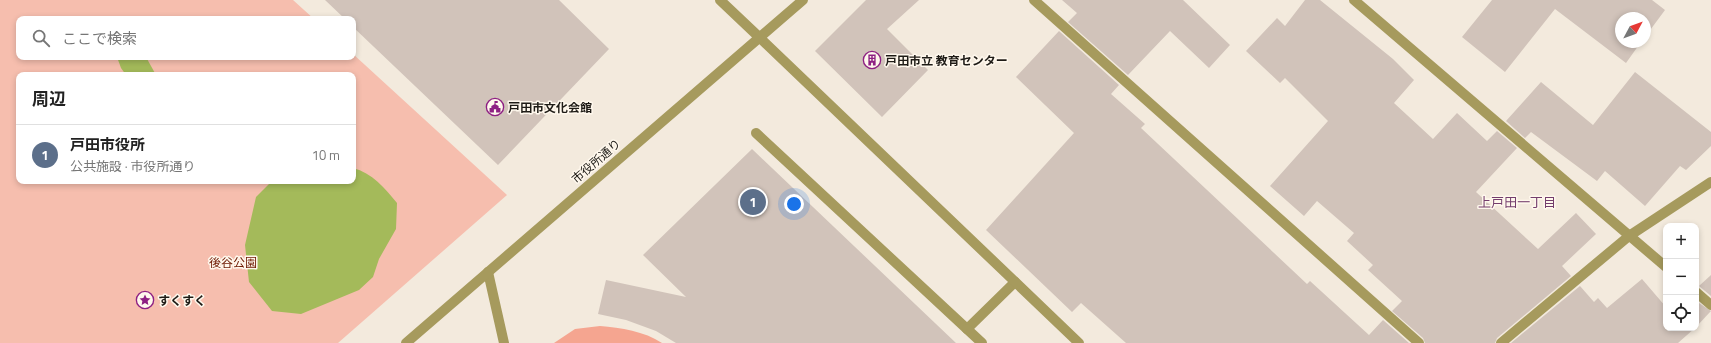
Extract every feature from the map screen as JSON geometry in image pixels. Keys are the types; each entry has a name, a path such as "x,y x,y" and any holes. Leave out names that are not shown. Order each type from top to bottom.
{"street":[{"path":"720,0 1079,343"},
{"name":"市役所通り","path":"406,343 803,0"},
{"path":"1034,0 1419,343"},
{"path":"1354,0 1663,264"},
{"path":"756,132 982,343"},
{"path":"1501,343 1629,236 1711,182"},
{"path":"488,272 504,343"},
{"path":"967,328 1015,282"},
{"path":"1699,295 1711,305"}],"green space":[{"name":"後谷公園","path":"0,0 293,0 311,16 16,16 16,60 356,60 356,57 507,195 338,343 0,343"}],"shaded area":[{"path":"118,60 148,60 154,72 124,72"},
{"path":"356,169 372,177 397,203 396,229 379,259 373,277 359,290 301,314 272,311 249,282 245,245 256,197 269,184 356,184"},
{"path":"600,326 640,333 662,343 554,343 575,329"}],"building":[{"name":"戸田市文化会館","path":"325,0 559,0 609,49 498,165 356,30 356,16 342,16"},
{"name":"戸田市立 教育センター","path":"866,0 919,0 887,29 928,70 882,117 815,51"},
{"path":"1062,0 1183,0 1230,45 1209,68 1170,31 1128,75 1068,22 1077,13"},
{"path":"1305,0 1320,0 1393,59 1414,80 1394,103 1433,139 1457,113 1487,141 1497,131 1517,148 1476,192 1538,249 1576,213 1596,234 1562,266 1571,276 1497,338 1495,343 1425,343 1423,338 1392,311 1402,301 1368,270 1373,265 1347,241 1354,233 1317,201 1304,216 1270,186 1328,121 1285,78 1280,83 1246,51 1277,18 1285,26"},
{"path":"1492,0 1652,0 1665,10 1651,29 1651,12 1615,12 1615,48 1637,48 1626,63 1555,9 1505,72 1462,37"},
{"path":"1059,31 1119,85 1111,94 1145,124 1141,128 1307,284 1310,281 1369,335 1383,320 1409,343 1126,343 1081,303 1072,312 986,230 1074,133 1016,77"},
{"path":"1635,72 1711,132 1711,146 1686,170 1680,166 1645,206 1605,171 1597,181 1531,132 1525,138 1506,121 1541,82 1593,125"},
{"path":"752,149 956,343 676,343 656,331 626,320 598,314 606,280 686,297 643,255"},
{"path":"1711,275 1711,296 1699,286"},
{"path":"1642,279 1663,304 1663,331 1692,331 1678,343 1511,343 1580,286 1594,302 1598,298 1607,308"},
{"path":"1699,303 1711,311 1699,324"}],"place":[{"name":"戸田市立 教育センター","path":"872,60"},
{"name":"戸田市文化会館","path":"495,107"},
{"name":"戸田市役所","path":"753,202"},
{"name":"すくすく","path":"145,300"}],"district":[{"name":"上戸田一丁目","path":"1517,202"}]}
